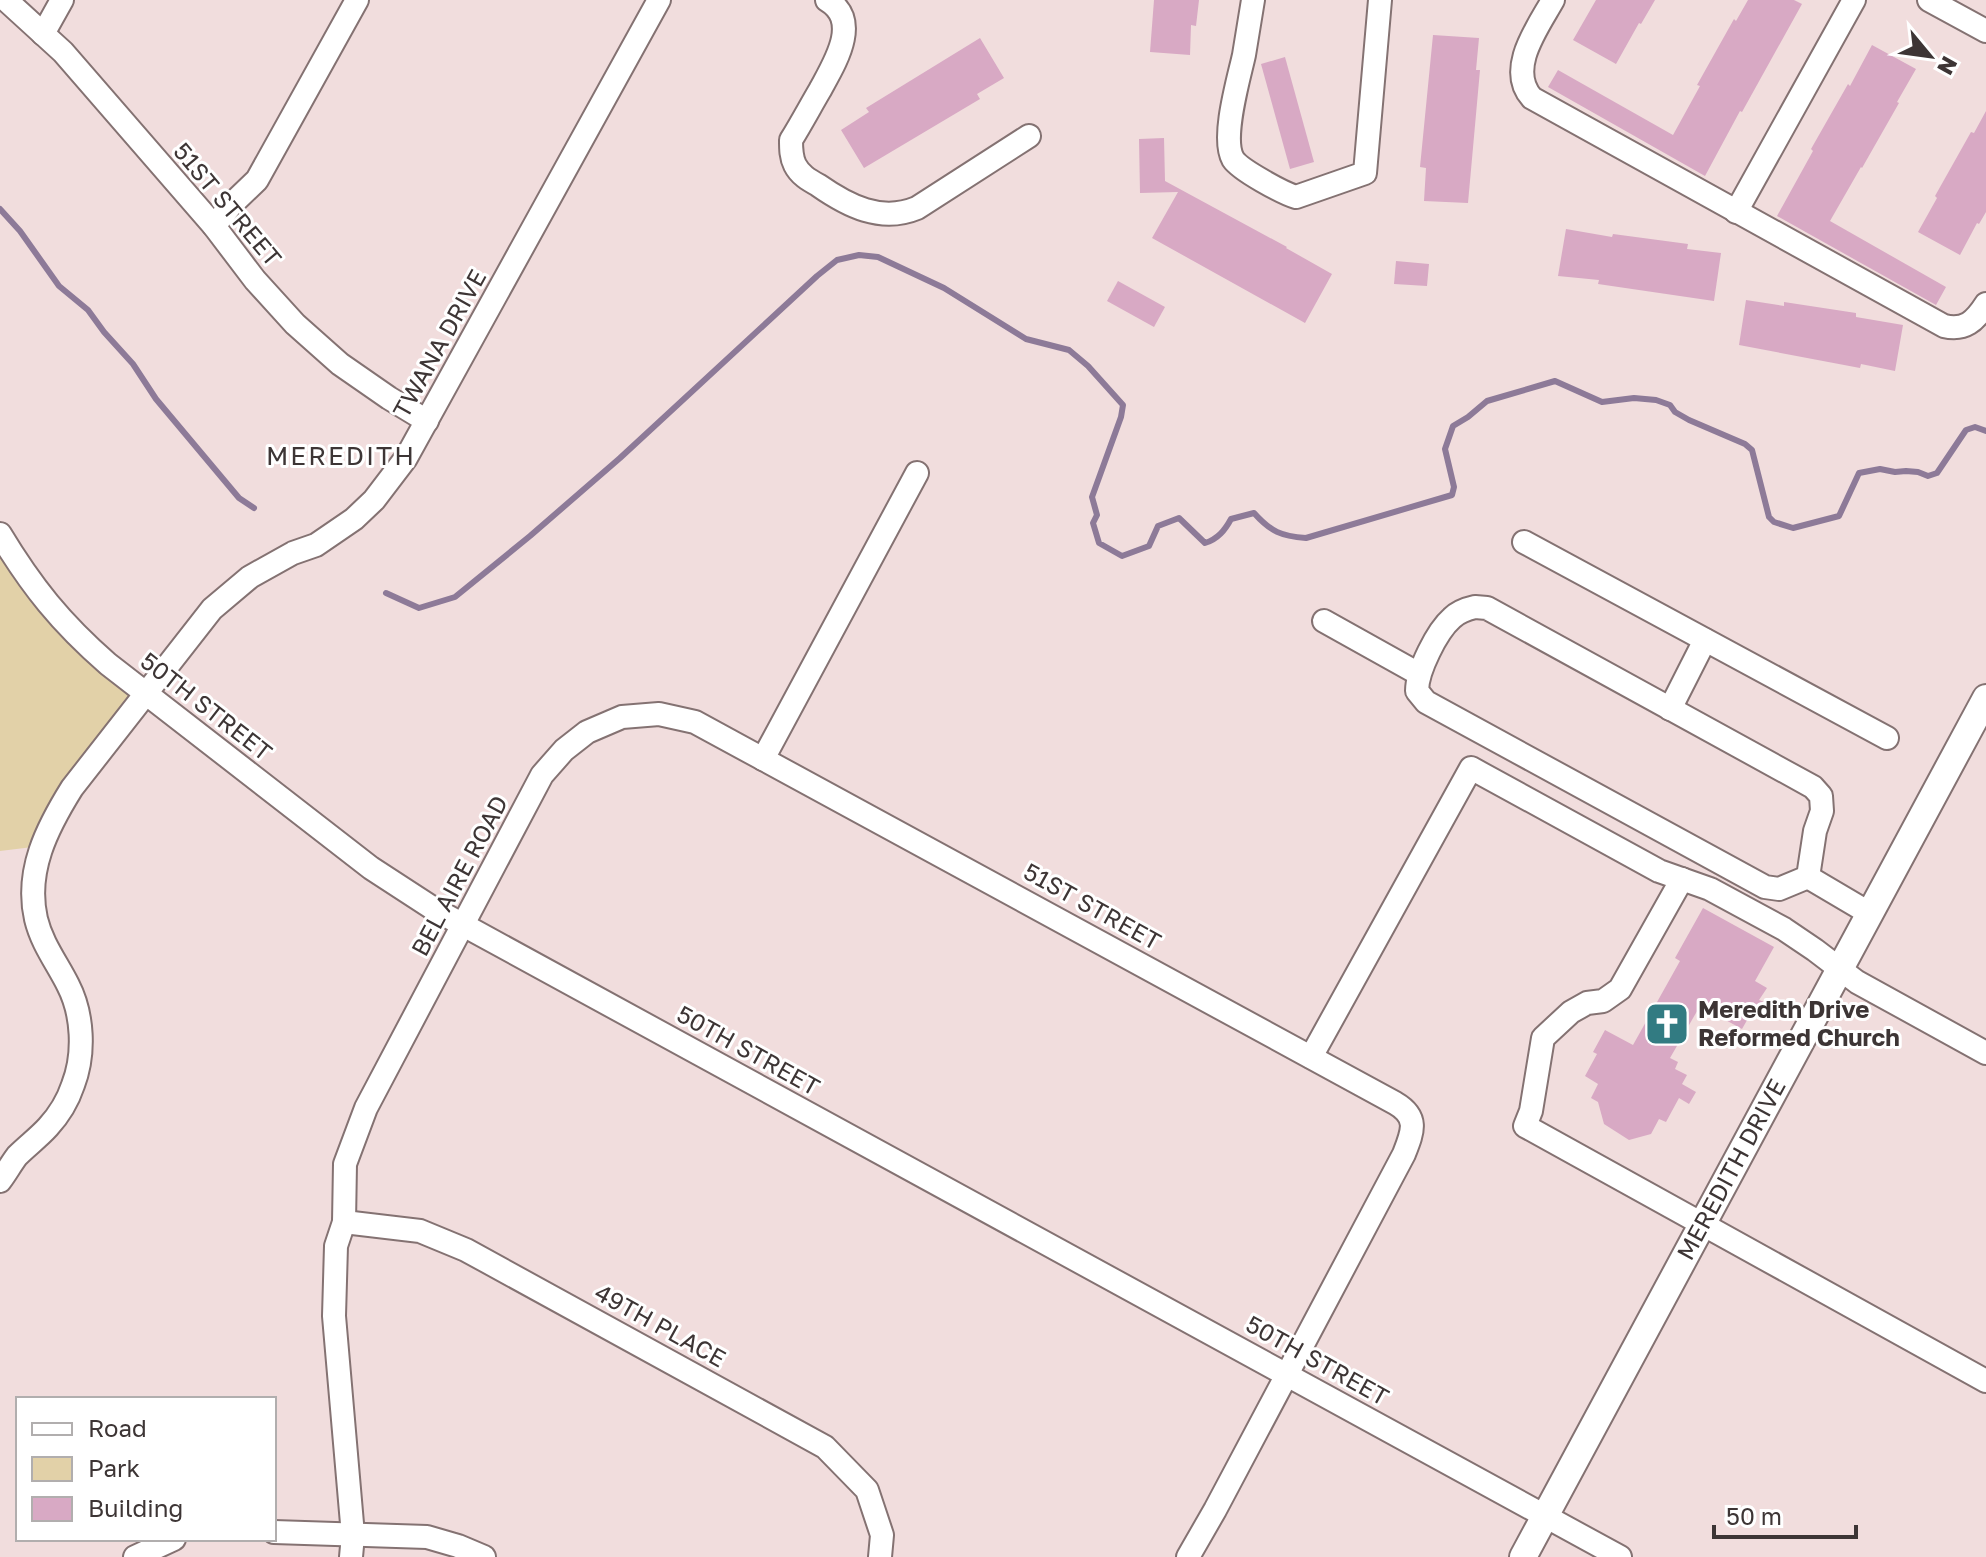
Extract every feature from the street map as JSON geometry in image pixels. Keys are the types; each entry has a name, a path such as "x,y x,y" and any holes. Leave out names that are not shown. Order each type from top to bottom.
{"main road":[{"name":"MEREDITH DRIVE","path":"1523,1557 1986,698"}],"street":[{"name":"51ST STREET","path":"6,0 63,52 295,324 340,364 427,421"},
{"path":"43,34 62,0"},
{"path":"214,226 257,180 357,0"},
{"name":"TWANA DRIVE","path":"0,1181 17,1156 49,1126 64,1105 80,1058 81,1033 77,1008 69,987 44,944 36,919 33,894 41,846 56,813 72,788 212,609 250,577 293,553 316,545 354,519 374,500 406,458 659,0"},
{"path":"827,0 840,11 844,24 843,42 833,66 791,140 791,151 800,173 834,197 869,212 902,214 917,208 1029,136"},
{"path":"1253,0 1234,95 1229,143 1232,158 1241,167 1287,195 1296,197 1365,173 1380,0"},
{"path":"1553,0 1534,34 1522,69 1526,90 1532,98 1944,326 1951,328 1973,322 1986,304"},
{"path":"1736,212 1854,0"},
{"path":"1929,0 1986,31"},
{"path":"763,759 917,473"},
{"name":"50TH STREET","path":"0,534 51,608 78,638 371,868 434,909 1620,1557"},
{"path":"1524,542 1887,738"},
{"path":"1475,607 1487,608 1813,787 1821,796 1822,811 1815,831 1808,877 1779,889 1765,887 1426,702 1417,691 1417,680 1442,628 1454,615 1475,607"},
{"path":"1324,621 1419,674"},
{"path":"1670,709 1705,640"},
{"name":"BEL AIRE ROAD","path":"352,1546 334,1316 336,1246 344,1222 345,1164 366,1108 542,775 564,750 587,732 622,717 659,714 695,722 763,759"},
{"name":"51ST STREET","path":"763,759 1404,1108 1411,1117 1413,1128 1409,1141 1287,1374"},
{"path":"1311,1057 1471,768 1659,871 1710,889 1784,929 1857,982 1986,1053"},
{"path":"1808,877 1869,913"},
{"path":"1682,879 1620,989 1603,1001 1587,1003 1571,1012 1543,1038 1531,1111 1525,1126 1986,1381"},
{"name":"49TH PLACE","path":"344,1222 420,1231 466,1250 825,1447 867,1490 882,1535 880,1557"},
{"path":"1188,1557 1287,1374"},
{"path":"276,1532 352,1546 427,1537 484,1557"},
{"path":"135,1557 170,1541"}],"green space":[{"path":"0,534 16,561 146,693 41,846 0,851"}],"building":[{"path":"1154,0 1199,0 1196,26 1191,25 1190,55 1150,52"},
{"path":"1596,0 1655,0 1616,64 1573,40"},
{"path":"1748,0 1794,0 1802,4 1705,176 1548,87 1558,70 1673,135 1700,86 1697,85"},
{"path":"1433,35 1479,38 1476,70 1480,70 1468,203 1424,201 1426,168 1420,167"},
{"path":"980,38 1004,78 977,94 980,99 864,168 841,130 869,112 866,108"},
{"path":"1872,45 1916,69 1830,221 1946,287 1936,305 1777,216 1813,151 1811,149"},
{"path":"1285,57 1314,162 1290,169 1261,64"},
{"path":"1986,111 1986,212 1960,255 1918,232 1937,198 1935,196"},
{"path":"1164,138 1165,181 1332,274 1305,323 1152,238 1178,192 1140,193 1139,139"},
{"path":"1566,229 1688,244 1687,249 1721,253 1714,301 1598,284 1599,280 1558,276"},
{"path":"1396,261 1429,264 1427,286 1394,284"},
{"path":"1118,281 1165,307 1154,327 1107,301"},
{"path":"1746,300 1784,306 1784,302 1856,313 1856,317 1903,325 1895,371 1861,364 1860,368 1739,345"},
{"name":"Meredith Drive Reformed Church","path":"1703,908 1774,947 1755,981 1767,988 1759,1000 1764,1002 1755,1018 1750,1015 1742,1029 1700,1006 1670,1058 1678,1062 1675,1069 1687,1075 1682,1084 1696,1092 1689,1104 1679,1098 1666,1122 1659,1119 1651,1134 1629,1140 1604,1124 1598,1102 1591,1098 1598,1084 1585,1076 1605,1030 1633,1045 1680,961 1675,958"}],"waterway":[{"path":"0,209 20,231 59,286 88,310 133,364 156,399 239,498 254,508"},
{"path":"386,593 419,608 455,597 620,458 817,276 837,260 859,255 878,257 944,288 1026,339 1069,350 1123,405 1092,497 1097,515 1093,523 1099,543 1122,556 1149,546 1158,526 1179,518 1205,543 1221,534 1231,519 1254,513 1277,532 1306,538 1452,495 1454,487 1445,449 1453,426 1487,401 1555,381 1602,402 1634,398 1656,400 1670,405 1689,420 1745,444 1752,450 1769,517 1774,522 1793,528 1839,516 1859,473 1880,469 1918,472 1928,476 1937,473 1966,430 1975,427 1986,431"}],"place":[{"name":"Meredith Drive Reformed Church","path":"1667,1024"}],"district":[{"name":"MEREDITH","path":"341,456"}]}
